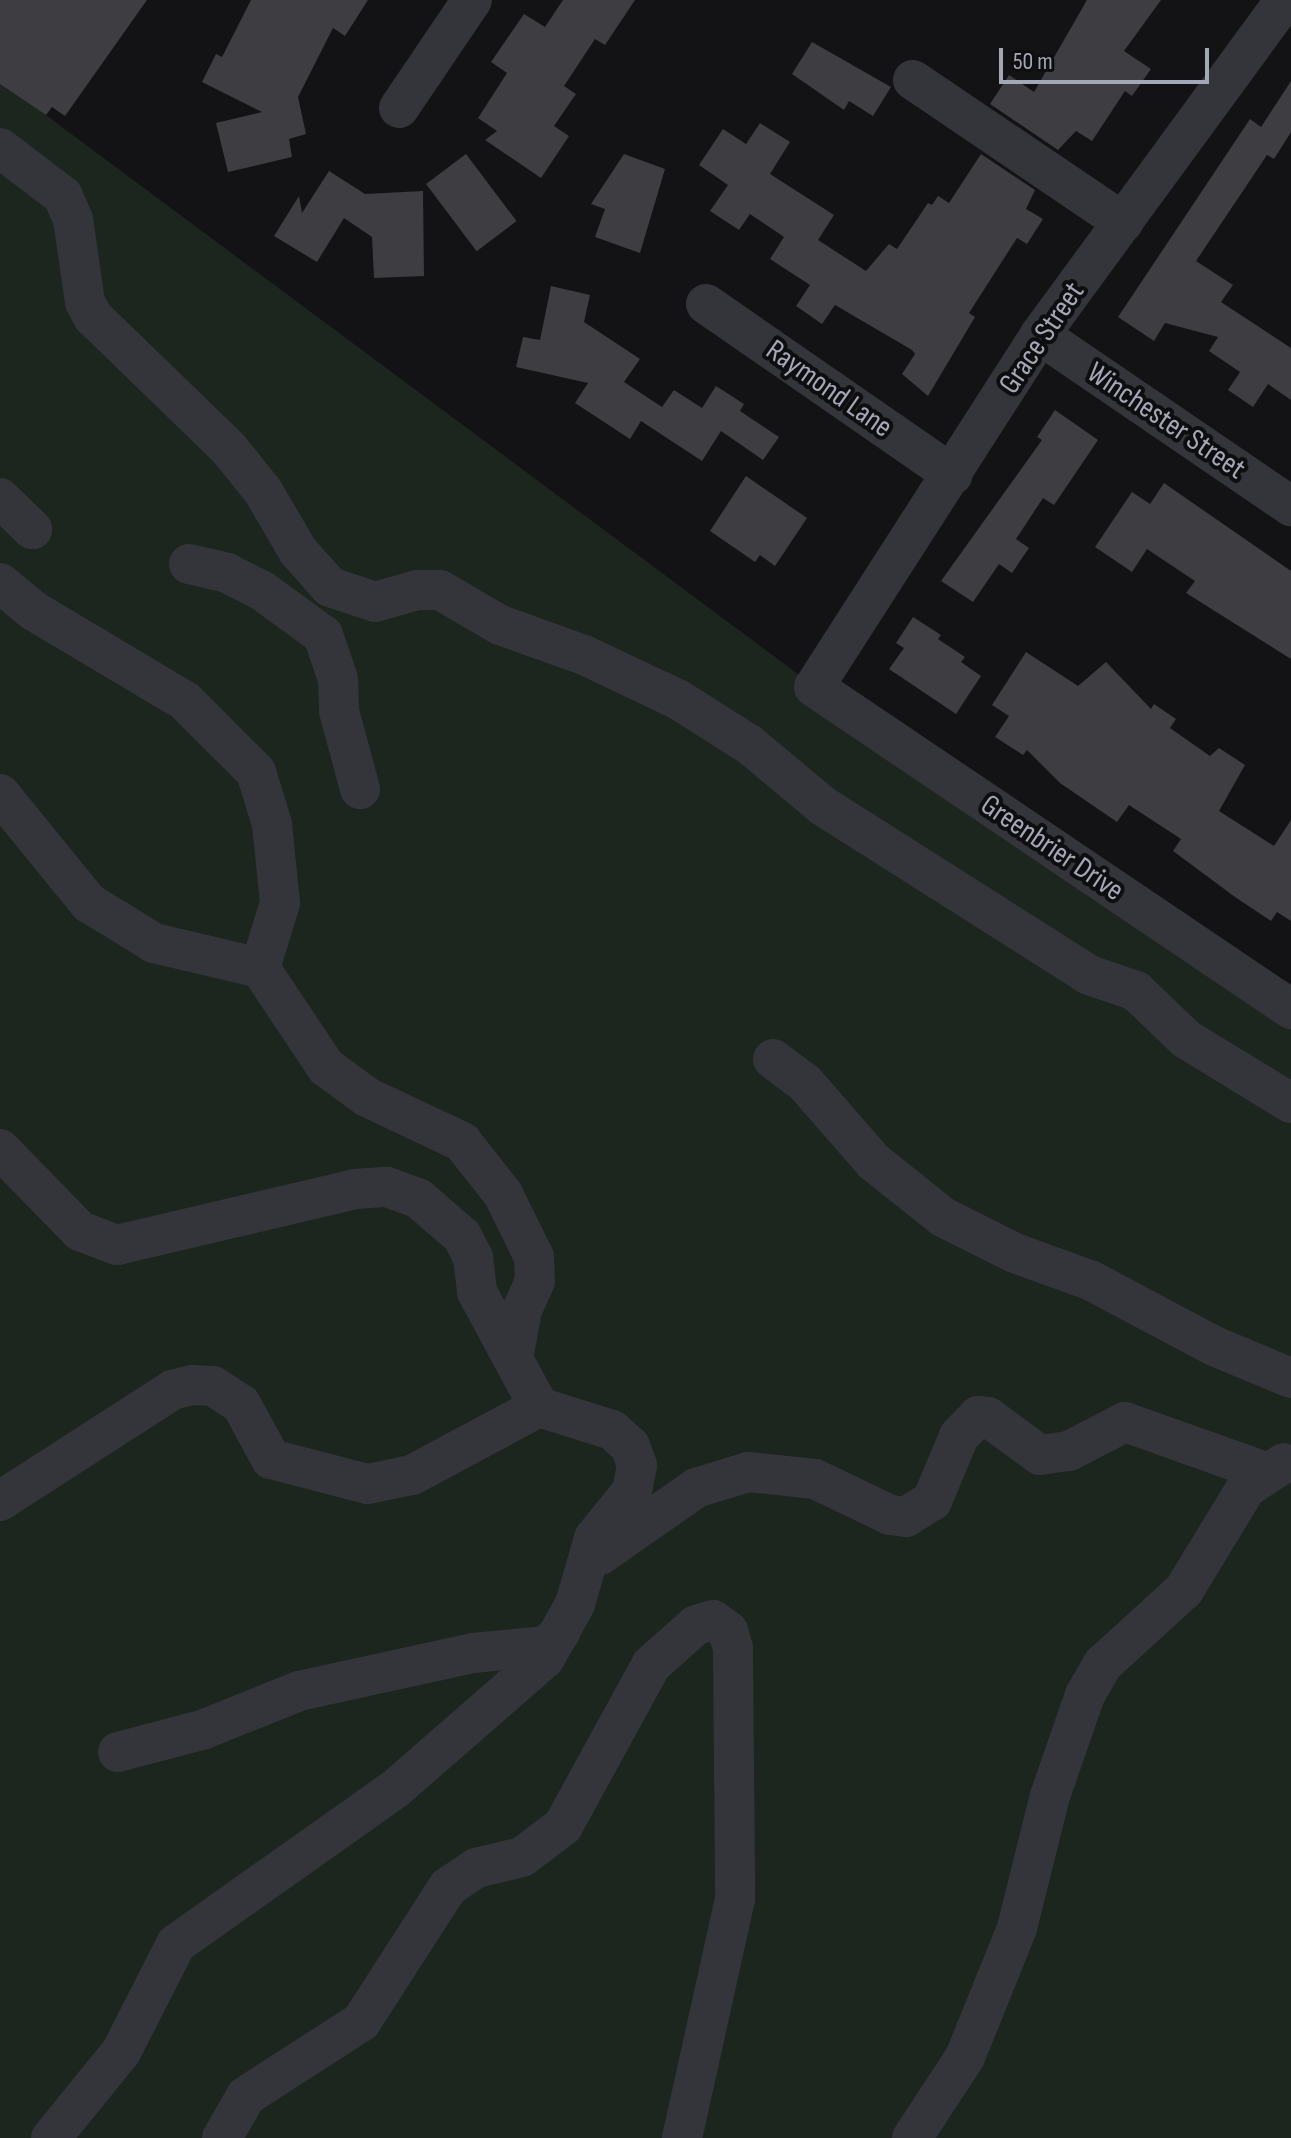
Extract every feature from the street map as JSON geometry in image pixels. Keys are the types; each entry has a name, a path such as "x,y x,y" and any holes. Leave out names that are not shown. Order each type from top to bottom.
{"street":[{"path":"399,108 472,0"},
{"name":"Grace Street","path":"814,687 953,475 1040,335 1285,0"},
{"path":"913,80 1123,222"},
{"path":"0,148 63,196 73,219 85,302 93,317 229,449 263,491 298,551 330,587 375,602 417,590 440,590 500,625 584,655 669,695 750,745 823,806 1089,975 1136,991 1186,1039 1291,1103"},
{"name":"Raymond Lane","path":"706,304 953,475"},
{"name":"Winchester Street","path":"1040,335 1291,506"},
{"path":"0,498 32,529"},
{"path":"189,564 227,573 261,590 323,635 338,679 339,711 360,789"},
{"path":"0,583 34,611 185,701 256,772 272,824 280,903 260,968"},
{"name":"Greenbrier Drive","path":"814,687 1291,1009"},
{"path":"0,794 67,879 102,911 154,943 185,954 260,968 326,1067 367,1097 462,1142 503,1194 534,1257 535,1281 522,1310 514,1353"},
{"path":"773,1059 805,1083 874,1162 943,1217 1015,1253 1092,1281 1214,1346 1291,1378"},
{"path":"0,1149 80,1231 117,1245 355,1189 387,1187 418,1198 462,1236 473,1258 477,1292 514,1353 539,1407"},
{"path":"0,1501 172,1390 192,1385 213,1386 241,1404 271,1459 293,1469 368,1484 412,1475 539,1407 612,1430 630,1446 637,1465 632,1491 594,1538 568,1618 545,1658 395,1789 176,1944 121,2052 51,2138"},
{"path":"118,1752 202,1730 299,1691 473,1653 546,1646 585,1593 595,1560 605,1550 714,1481 772,1472 815,1479 890,1515 906,1517 932,1501 959,1436 978,1416 988,1417 1040,1455 1069,1451 1125,1422 1280,1466"},
{"path":"912,2138 965,2057 1017,1928 1050,1796 1085,1695 1114,1653 1184,1590 1231,1507 1280,1466"},
{"path":"222,2138 246,2096 361,2022 448,1887 476,1868 522,1857 563,1826 651,1665 696,1625 713,1620 728,1631 733,1648 735,1899 682,2138"}],"shaded area":[{"path":"0,81 814,686 1291,1008 1291,2138 0,2138"}],"building":[{"path":"0,0 147,0 65,116 52,107 46,115 0,84"},
{"path":"251,0 368,0 345,36 333,28 298,97 306,134 289,139 292,157 228,172 216,123 262,112 202,82 216,54 222,57"},
{"path":"563,0 635,0 605,45 595,39 564,86 576,94 554,126 569,136 541,178 485,140 497,131 478,118 507,73 491,62 524,14 545,27"},
{"path":"1087,0 1161,0 1124,51 1151,69 1132,96 1125,91 1092,141 1076,131 1058,150 990,104 1009,75 1034,92"},
{"path":"812,42 891,87 873,116 849,101 844,110 792,74"},
{"path":"1291,81 1291,132 1274,159 1267,155 1196,261 1233,285 1221,302 1291,348 1291,400 1268,384 1253,407 1228,390 1240,372 1209,351 1218,337 1165,323 1154,341 1118,317 1250,119 1261,127"},
{"path":"760,123 790,142 770,174 834,215 818,240 866,271 889,244 897,249 928,203 932,205 938,196 949,203 981,154 1035,190 1026,209 1043,219 1027,244 1017,238 969,313 975,317 928,396 902,374 915,354 912,350 835,305 822,324 796,306 810,285 770,259 784,237 750,214 739,230 710,211 728,185 699,165 723,129 746,144"},
{"path":"466,154 517,221 477,251 426,184"},
{"path":"624,154 665,169 640,253 595,237 605,209 591,204"},
{"path":"329,171 365,194 423,191 424,276 374,278 372,237 344,218 317,262 274,236 299,196 302,213"},
{"path":"551,286 590,295 584,322 640,359 624,382 662,407 674,390 702,408 716,386 744,404 740,411 779,437 763,460 721,431 702,461 641,421 630,439 575,403 588,383 516,367 523,337 540,340"},
{"path":"1055,410 1098,440 1054,505 1043,498 1016,539 1029,548 1012,573 999,564 973,602 941,581 1042,440 1037,437"},
{"path":"746,476 807,518 775,566 760,555 755,562 710,531"},
{"path":"1164,483 1291,571 1291,659 1186,593 1195,581 1147,549 1132,572 1095,547 1132,492 1150,504"},
{"path":"913,617 941,635 938,639 965,657 961,662 981,676 956,714 889,669 904,648 896,643"},
{"path":"1026,652 1078,686 1106,662 1151,709 1154,704 1176,719 1170,728 1210,756 1219,748 1245,765 1219,811 1274,846 1291,820 1291,921 1277,912 1271,921 1235,897 1173,851 1181,839 1129,805 1117,822 1060,783 1027,750 1023,755 995,737 1009,716 992,705"}]}
